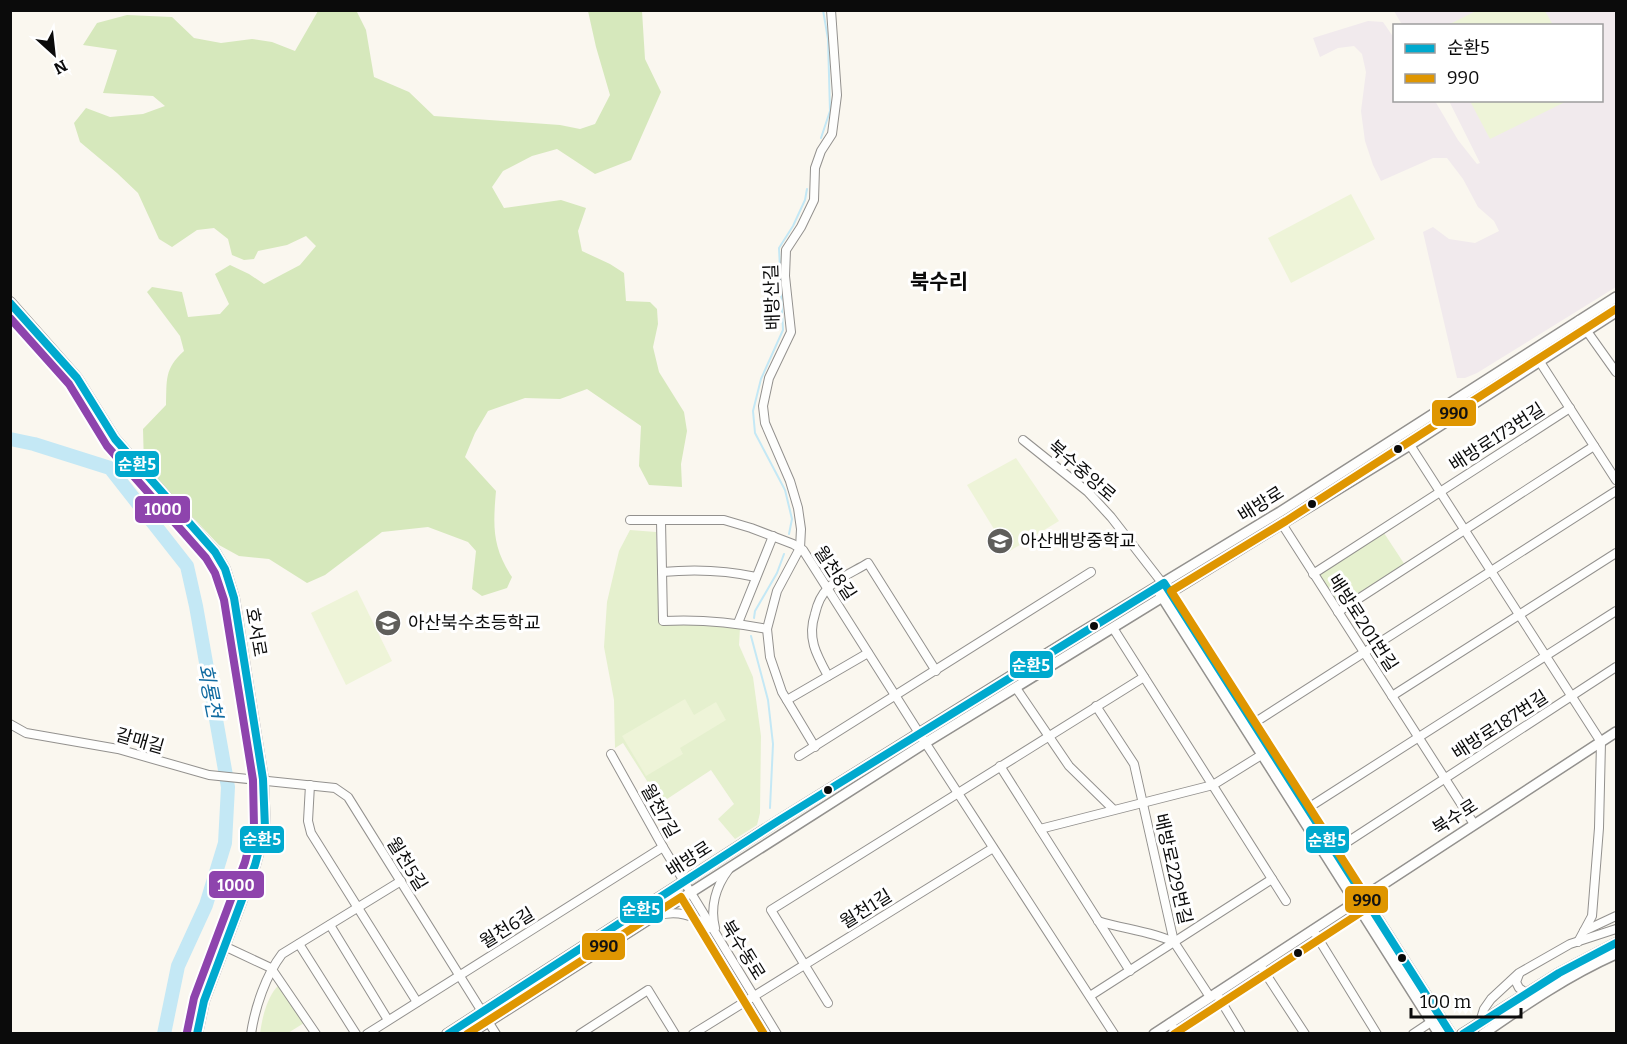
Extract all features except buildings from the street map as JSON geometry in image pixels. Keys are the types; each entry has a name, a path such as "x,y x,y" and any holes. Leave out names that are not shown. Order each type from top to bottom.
{"street":[{"name":"배방산길","path":"800,548 801,529 798,508 790,481 765,423 763,406 769,378 791,332 785,276 786,250 801,227 814,200 815,168 821,151 832,134 837,95 831,10"},
{"name":"배방로","path":"447,1034 919,733 1280,512 1617,297"},
{"name":"호서로","path":"10,302 67,365 115,439 215,552 225,569 234,597 263,779 265,828 255,865 204,1001 197,1034"},
{"name":"배방로","path":"469,1034 925,743 1410,445 1617,312"},
{"path":"1579,320 1617,372"},
{"name":"배방로173번길","path":"1540,362 1617,480"},
{"name":"배방로173번길","path":"1440,492 1570,408"},
{"name":"북수중앙로","path":"1023,440 1088,492 1112,517 1161,585"},
{"name":"배방로187번길","path":"1410,445 1601,742"},
{"path":"1338,612 1594,446"},
{"path":"1254,723 1617,491"},
{"path":"1313,574 1440,492"},
{"name":"월천8길","path":"630,519 724,520 773,536 800,548 812,562 919,733"},
{"path":"661,521 663,621 699,619 767,629"},
{"name":"배방로201번길","path":"1282,524 1474,824"},
{"path":"738,623 773,536"},
{"path":"800,548 777,591 767,629 770,657 787,700 815,747"},
{"path":"1392,696 1617,553"},
{"path":"828,675 816,654 811,639 811,625 818,604 828,588 868,563 936,671"},
{"path":"662,572 732,571 756,578"},
{"path":"799,756 1091,572"},
{"path":"1161,585 1263,754 1451,1034"},
{"path":"1167,595 1254,723 1335,850 1439,1034"},
{"path":"1546,656 1617,611"},
{"path":"1113,628 1286,901"},
{"path":"787,700 868,652"},
{"name":"배방로187번길","path":"1418,737 1546,656"},
{"path":"1572,696 1617,667"},
{"path":"828,1003 771,910 1144,677"},
{"path":"1016,688 1069,766 1113,809"},
{"name":"배방로187번길","path":"1445,778 1572,696"},
{"name":"배방로229번길","path":"1096,706 1134,764 1174,942 1213,995"},
{"name":"갈매길","path":"10,724 26,733 118,749 209,775 263,779"},
{"name":"북수로","path":"1154,1034 1617,732"},
{"path":"919,733 1114,1034"},
{"path":"1308,808 1418,737"},
{"path":"1578,942 1592,916 1599,828 1601,742"},
{"name":"월천7길","path":"611,754 684,882"},
{"name":"배방로229번길","path":"1040,829 1213,785 1263,754"},
{"path":"1000,766 1130,970"},
{"path":"1335,850 1445,778"},
{"name":"월천5길","path":"263,779 334,788 348,796 496,1034"},
{"path":"310,785 308,821 310,833 417,1002"},
{"name":"월천6길","path":"367,1034 663,847"},
{"name":"월천1길","path":"693,1034 993,848"},
{"path":"717,935 713,921 716,891 733,864"},
{"name":"배방로229번길","path":"1090,996 1272,879"},
{"path":"251,1034 253,1018 271,968 282,954 401,881"},
{"name":"북수동로","path":"684,882 777,1034"},
{"path":"643,921 676,913 690,916 704,923 717,935"},
{"path":"1584,931 1617,915"},
{"name":"배방로229번길","path":"1098,921 1174,942"},
{"path":"330,925 388,1020"},
{"path":"1480,1022 1484,1009 1491,999 1519,973 1570,944 1617,929"},
{"path":"1313,930 1377,1034"},
{"path":"1462,1034 1594,952 1617,943"},
{"path":"299,944 356,1034"},
{"path":"224,946 271,968 316,1034"},
{"path":"1483,1034 1561,983 1617,954"},
{"path":"1260,965 1305,1034"},
{"path":"1519,973 1516,982 1519,988 1526,993"},
{"path":"580,1034 648,990 675,1034"},
{"path":"1213,995 1241,1034"},
{"path":"1413,1034 1431,1022"},
{"path":"1170,1023 1177,1034"}],"shaded area":[{"path":"1394,11 1616,11 1616,287 1477,373 1465,378 1457,378 1423,232 1433,227 1449,239 1475,243 1499,231 1494,221 1478,207 1463,179 1447,158 1433,158 1381,181 1365,141 1361,111 1366,72 1362,54 1354,46 1338,48 1320,57 1313,38 1368,21 1383,22 1393,37 1393,102 1436,102 1458,140 1477,164 1480,163 1450,102 1603,102 1603,24 1401,23"}],"green space":[{"path":"356,10 366,30 374,77 409,92 434,116 560,125 580,129 595,124 610,95 588,11 642,11 645,59 661,92 631,160 595,174 557,149 532,156 503,171 492,187 504,208 561,200 586,208 578,231 582,251 624,273 626,301 650,302 657,309 658,324 653,347 659,372 684,412 687,431 681,464 682,487 649,485 639,466 641,426 587,389 560,399 525,398 488,411 465,457 496,491 495,536 505,566 512,577 507,588 482,596 472,589 476,551 468,542 428,527 382,532 325,575 307,583 269,559 239,556 219,545 144,466 143,429 166,405 170,369 184,351 180,336 147,292 152,287 182,292 188,317 220,314 229,304 215,274 230,265 264,284 300,265 316,246 306,236 287,245 258,251 254,259 244,260 232,255 228,239 214,228 197,230 172,247 159,239 138,193 80,142 74,123 86,108 110,117 143,114 165,106 153,96 103,93 117,50 83,45 97,23 127,15 172,17 194,38 221,43 252,39 272,42 295,51 318,11"},
{"path":"1476,11 1545,11 1552,24 1450,24"},
{"path":"1473,102 1565,102 1490,139 1471,103"},
{"path":"1351,194 1375,239 1291,283 1268,238"},
{"path":"1016,458 1059,521 1008,552 967,485"},
{"path":"630,530 656,532 660,624 698,623 740,628 739,645 753,677 761,736 760,813 757,825 735,839 718,819 734,804 711,770 661,803 623,743 615,748 614,700 604,647 607,602 619,551"},
{"path":"1382,530 1405,565 1335,611 1312,575"},
{"path":"357,590 392,661 346,685 311,613"},
{"path":"685,699 694,715 716,702 726,720 680,748 683,754 646,776 622,736"},
{"path":"279,985 304,1023 288,1033 260,1034 268,1001"}],"waterway":[{"path":"821,138 830,111 828,39 823,10"},
{"path":"789,534 792,519 785,490 755,433 753,411 761,379 783,330 779,248 793,226 805,200 807,189"},
{"name":"회룡천","path":"10,439 34,444 110,468 187,566 228,787 225,843 206,905 178,966 164,1034"},
{"path":"754,618 755,611 777,573 784,554"},
{"path":"751,636 768,700 773,744 770,808"}],"transit line":[{"name":"순환5","path":"10,303 77,378 115,439 215,552 225,569 234,598 263,779 265,828 255,865 204,1001 197,1034"},
{"name":"990","path":"1174,1034 1363,911 1367,902 1366,896 1171,591 1286,521 1616,309"},
{"name":"1000","path":"10,318 69,384 107,446 206,558 215,573 224,600 253,780 254,827 245,862 194,998 187,1032"},
{"name":"순환5","path":"448,1034 778,821 1164,583 1451,1034"},
{"name":"990","path":"467,1034 681,897 764,1034"},
{"name":"순환5","path":"1463,1034 1559,973 1616,943"}],"place":[{"name":"아산배방중학교","path":"1000,541"},
{"name":"아산북수초등학교","path":"388,623"}],"district":[{"name":"북수리","path":"939,282"}]}
